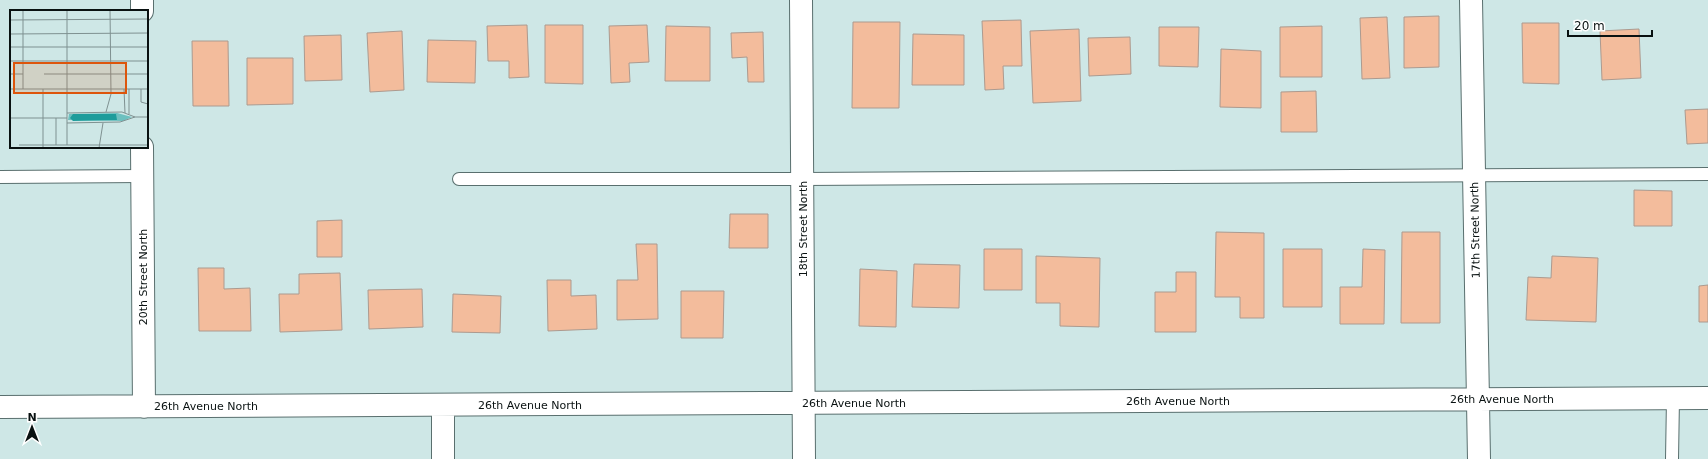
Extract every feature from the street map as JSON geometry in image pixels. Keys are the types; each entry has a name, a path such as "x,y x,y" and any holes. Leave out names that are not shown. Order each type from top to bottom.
{"street":[{"name":"18th Street North","path":"801,0 804,459"},
{"name":"17th Street North","path":"1471,0 1479,459"},
{"name":"20th Street North","path":"142,148 144,406"},
{"name":"26th Avenue North","path":"0,407 1708,398"},
{"path":"443,405 443,459"}],"lane":[{"path":"459,179 802,179 1708,174"},
{"path":"0,177 143,176"},
{"path":"1672,459 1673,398"}],"building":[{"path":"1439,16 1439,67 1404,68 1404,17"},
{"path":"1387,17 1390,78 1362,79 1360,18"},
{"path":"1021,20 1022,66 1003,66 1004,89 985,90 982,21"},
{"path":"853,22 900,22 899,108 852,108"},
{"path":"1522,23 1559,23 1559,84 1523,83"},
{"path":"527,25 529,77 509,78 509,61 488,61 487,26"},
{"path":"545,25 583,25 583,84 545,83"},
{"path":"647,25 649,62 629,63 630,82 611,83 609,26"},
{"path":"666,26 710,27 710,81 665,81"},
{"path":"1322,26 1322,77 1280,77 1280,27"},
{"path":"1159,27 1199,27 1198,67 1159,66"},
{"path":"1079,29 1081,101 1033,103 1030,31"},
{"path":"1639,29 1641,78 1602,80 1600,31"},
{"path":"402,31 404,90 370,92 367,33"},
{"path":"763,32 764,82 748,82 747,57 732,58 731,33"},
{"path":"913,34 964,35 964,85 912,85"},
{"path":"341,35 342,80 305,81 304,36"},
{"path":"1130,37 1131,74 1089,76 1088,38"},
{"path":"428,40 476,41 475,83 427,82"},
{"path":"192,41 228,41 229,106 193,106"},
{"path":"1221,49 1261,51 1261,108 1220,107"},
{"path":"247,58 293,58 293,104 247,105"},
{"path":"1316,91 1317,132 1281,132 1281,92"},
{"path":"1708,109 1708,143 1687,144 1685,110"},
{"path":"1634,190 1672,191 1672,226 1634,226"},
{"path":"730,214 768,214 768,248 729,248"},
{"path":"342,220 342,257 317,257 317,221"},
{"path":"1216,232 1264,233 1264,318 1240,318 1240,297 1215,297"},
{"path":"1402,232 1440,232 1440,323 1401,323"},
{"path":"636,244 657,244 658,319 617,320 617,280 638,280"},
{"path":"984,249 1022,249 1022,290 984,290"},
{"path":"1283,249 1322,249 1322,307 1283,307"},
{"path":"1363,249 1385,250 1384,324 1340,324 1340,287 1362,287"},
{"path":"1036,256 1100,258 1099,327 1060,326 1060,303 1036,303"},
{"path":"1552,256 1598,258 1596,322 1526,320 1528,277 1551,278"},
{"path":"914,264 960,265 959,308 912,307"},
{"path":"198,268 224,268 224,289 250,288 251,331 199,331"},
{"path":"860,269 897,271 896,327 859,326"},
{"path":"1176,272 1196,272 1196,332 1155,332 1155,292 1176,292"},
{"path":"340,273 342,330 280,332 279,294 299,294 299,274"},
{"path":"547,280 571,280 571,296 596,295 597,329 548,331"},
{"path":"1708,285 1708,322 1699,322 1699,286"},
{"path":"422,289 423,327 369,329 368,290"},
{"path":"681,291 724,291 723,338 681,338"},
{"path":"453,294 501,296 500,333 452,332"}]}
